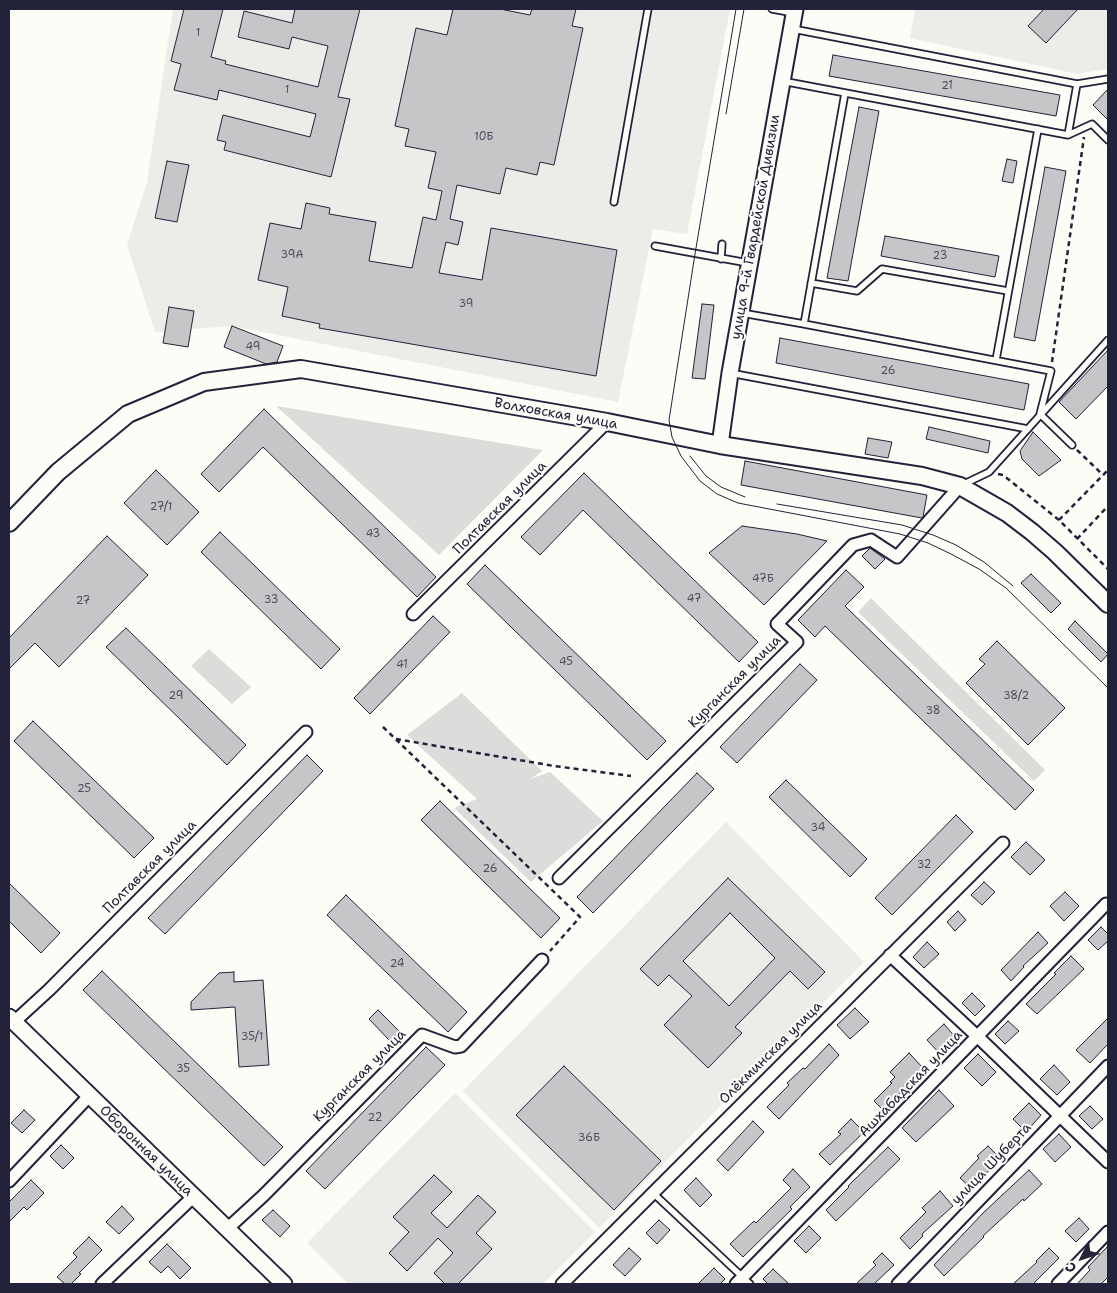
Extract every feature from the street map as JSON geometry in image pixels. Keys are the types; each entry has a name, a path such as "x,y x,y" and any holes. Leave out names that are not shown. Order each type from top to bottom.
{"main road":[{"name":"Волховская улица","path":"9,523 58,472 128,414 204,382 302,369 607,422 720,445 922,476 960,486 1007,513 1032,532 1108,604"}],"street":[{"name":"улица 9-й Гвардейской Дивизии","path":"720,445 730,373 794,11"},
{"name":"Полтавская улица","path":"413,614 607,422"},
{"name":"Курганская улица","path":"559,878 797,642 777,624 853,545 871,540 897,557 960,486"},
{"name":"Полтавская улица","path":"11,1019 49,990 306,732"},
{"name":"Олёкминская улица","path":"562,1284 1003,843"},
{"name":"Ашхабадская улица","path":"743,1282 1106,904"},
{"path":"890,955 1108,1162"},
{"name":"Курганская улица","path":"227,1229 264,1196 422,1035 455,1047 461,1046 542,960"},
{"name":"Оборонная улица","path":"11,1019 284,1284"},
{"name":"улица Шуберта","path":"898,1284 1108,1066"},
{"path":"9,1181 90,1095"},
{"path":"102,1284 194,1196"},
{"path":"1058,1284 1108,1232"}],"lane":[{"path":"614,202 648,9"},
{"path":"772,9 794,11"},
{"path":"791,29 1077,84 1108,79"},
{"path":"782,81 1068,135 1092,124 1108,140"},
{"path":"1068,135 1077,84"},
{"path":"804,324 846,92"},
{"path":"996,360 1038,129"},
{"path":"721,259 722,244"},
{"path":"655,246 750,263"},
{"path":"811,283 857,291 882,269 1008,292"},
{"path":"741,313 1051,371 1040,414"},
{"path":"960,486 989,472 1108,340"},
{"path":"730,373 1028,429"},
{"path":"1040,414 1072,445"},
{"path":"653,1192 743,1282"}],"path":[{"path":"1051,371 1085,127"},
{"path":"1072,445 1103,476"},
{"path":"1059,520 1108,470"},
{"path":"989,472 1004,475 1059,520 1108,569"},
{"path":"1076,539 1108,506"},
{"path":"384,727 580,917 542,960"},
{"path":"395,739 554,766 631,776"}],"shaded area":[{"path":"173,9 730,9 687,234 653,229 618,402 232,326 155,332 127,245 147,182"},
{"path":"915,9 1108,9 1108,69 1077,74 910,38"},
{"path":"276,406 543,450 439,555"},
{"path":"871,598 1045,770 1034,781 858,612"},
{"path":"209,649 251,687 232,704 191,666"},
{"path":"462,693 542,771 530,779 550,772 603,821 531,882 454,808 477,799 407,735"},
{"path":"726,822 864,962 599,1228 463,1091"},
{"path":"455,1093 595,1232 543,1284 348,1284 307,1243"}],"building":[{"path":"184,9 223,9 211,57 226,61 225,64 318,87 328,46 292,37 289,49 238,37 244,11 292,23 295,9 360,9 338,97 350,99 331,177 224,150 226,142 217,140 223,115 310,137 316,114 219,90 217,100 174,90 181,64 171,61"},
{"path":"453,9 500,9 530,15 532,9 576,9 572,26 583,28 554,165 540,162 537,175 506,168 500,194 457,185 450,219 463,222 458,245 446,242 439,273 482,280 491,228 617,250 596,376 319,328 320,324 282,316 288,287 258,280 270,223 301,229 306,203 330,208 329,214 376,222 369,261 412,268 423,217 436,220 442,191 428,188 436,152 405,146 409,129 395,126 416,28 447,35"},
{"path":"1044,9 1078,9 1046,43 1028,26"},
{"path":"833,55 1060,95 1056,116 829,76"},
{"path":"1108,89 1108,120 1093,105"},
{"path":"859,107 879,111 848,281 827,278"},
{"path":"1007,159 1017,161 1013,183 1002,181"},
{"path":"167,161 189,165 177,222 155,218"},
{"path":"1045,167 1066,171 1035,341 1014,337"},
{"path":"885,236 999,256 995,277 881,256"},
{"path":"702,304 714,305 705,379 692,378"},
{"path":"169,307 194,311 188,347 163,343"},
{"path":"232,326 283,346 277,362 266,364 224,347"},
{"path":"780,338 1029,384 1024,410 776,363"},
{"path":"1108,350 1108,386 1076,419 1059,402"},
{"path":"264,409 436,577 417,597 263,447 219,492 201,474"},
{"path":"929,427 990,441 988,453 926,439"},
{"path":"1033,432 1061,460 1039,476 1022,459 1020,451"},
{"path":"868,438 892,442 888,458 865,454"},
{"path":"745,461 927,495 923,517 741,485"},
{"path":"156,470 199,512 167,545 124,503"},
{"path":"584,473 758,642 739,662 583,510 540,555 521,537"},
{"path":"742,526 797,534 827,541 764,605 709,553"},
{"path":"220,532 340,649 321,669 201,552"},
{"path":"107,536 148,575 59,667 35,643 9,669 9,638"},
{"path":"870,548 885,559 875,569 862,556"},
{"path":"485,565 666,741 647,760 467,584"},
{"path":"846,570 864,587 845,606 1034,790 1015,810 825,626 815,637 798,620"},
{"path":"1031,574 1061,603 1051,613 1021,583"},
{"path":"433,616 450,632 370,714 354,698"},
{"path":"1075,621 1108,654 1101,662 1068,629"},
{"path":"126,628 246,745 227,765 106,647"},
{"path":"997,641 1065,708 1028,745 966,683 985,664 979,659"},
{"path":"800,664 817,680 737,763 720,747"},
{"path":"33,721 154,838 134,858 14,741"},
{"path":"307,755 323,771 165,934 148,918"},
{"path":"697,773 714,789 593,913 577,897"},
{"path":"786,780 867,859 850,877 769,797"},
{"path":"440,801 560,918 541,938 421,820"},
{"path":"956,815 973,832 892,915 875,898"},
{"path":"1026,842 1045,860 1030,875 1011,857"},
{"path":"728,878 825,972 808,989 790,971 735,1027 742,1033 708,1068 664,1025 692,996 669,975 658,986 640,969","holes":["730,913 775,958 729,1006 683,961"]},
{"path":"984,882 995,892 982,905 971,895"},
{"path":"9,883 60,933 41,953 9,921"},
{"path":"1065,892 1079,906 1064,921 1050,906"},
{"path":"346,895 467,1012 448,1032 327,915"},
{"path":"958,911 966,920 955,931 947,922"},
{"path":"1101,927 1108,934 1108,941 1098,950 1088,940"},
{"path":"1038,932 1048,943 1023,966 1011,981 1001,970"},
{"path":"927,942 939,954 924,968 913,957"},
{"path":"1071,956 1084,969 1037,1014 1026,1004"},
{"path":"102,971 283,1147 264,1166 83,990"},
{"path":"234,972 234,982 263,980 269,1065 239,1067 235,1007 191,1010 191,1002 219,973"},
{"path":"972,993 985,1006 975,1016 962,1003"},
{"path":"855,1008 869,1022 850,1039 837,1025"},
{"path":"378,1010 400,1032 390,1041 369,1019"},
{"path":"1108,1018 1108,1044 1090,1063 1076,1050"},
{"path":"1008,1021 1019,1031 1005,1044 995,1034"},
{"path":"944,1024 956,1038 940,1054 927,1040"},
{"path":"829,1044 839,1055 779,1119 767,1107 789,1085 787,1083 803,1068 805,1069"},
{"path":"426,1047 445,1065 325,1189 306,1171"},
{"path":"909,1053 924,1069 883,1110 874,1101 892,1083 890,1082 895,1077 890,1072"},
{"path":"978,1054 996,1072 982,1086 964,1068"},
{"path":"1054,1065 1070,1082 1057,1095 1040,1079"},
{"path":"564,1066 661,1161 614,1210 516,1115"},
{"path":"939,1090 954,1106 916,1142 902,1128"},
{"path":"1029,1103 1041,1115 1026,1132 1013,1119"},
{"path":"1090,1106 1103,1119 1092,1129 1079,1116"},
{"path":"24,1110 35,1120 22,1133 11,1123"},
{"path":"851,1119 864,1132 830,1165 819,1154 841,1134 838,1132"},
{"path":"753,1121 764,1132 728,1171 717,1160"},
{"path":"1059,1134 1071,1147 1055,1162 1043,1149"},
{"path":"61,1145 74,1158 63,1169 50,1156"},
{"path":"988,1146 1001,1159 971,1188 960,1178 979,1158 977,1156"},
{"path":"888,1147 900,1159 836,1221 826,1210"},
{"path":"793,1169 810,1187 790,1207 792,1209 743,1257 730,1244 754,1221 756,1223 791,1188 783,1180"},
{"path":"1029,1170 1042,1184 983,1236 944,1276 934,1265 983,1213"},
{"path":"434,1175 452,1192 431,1213 447,1228 478,1195 496,1212 476,1233 492,1249 458,1284 445,1284 434,1273 453,1253 438,1238 407,1271 389,1253 409,1232 393,1217"},
{"path":"696,1178 712,1195 700,1207 684,1190"},
{"path":"31,1180 44,1193 27,1210 24,1207 9,1222 9,1202"},
{"path":"940,1191 953,1206 922,1234 923,1236 910,1249 900,1238 926,1212 922,1208"},
{"path":"122,1206 134,1219 119,1234 106,1222"},
{"path":"273,1210 290,1226 280,1237 262,1220"},
{"path":"1079,1218 1089,1229 1076,1242 1065,1231"},
{"path":"659,1220 670,1230 657,1244 646,1233"},
{"path":"809,1226 821,1238 806,1253 794,1241"},
{"path":"89,1237 102,1250 71,1284 65,1284 57,1277 77,1257 73,1253"},
{"path":"167,1244 191,1268 180,1279 168,1266 161,1273 149,1262"},
{"path":"1108,1246 1108,1277 1101,1284 1077,1284 1090,1270 1088,1267"},
{"path":"629,1248 641,1259 625,1276 613,1265"},
{"path":"1049,1248 1059,1258 1033,1284 1013,1284 1037,1262"},
{"path":"882,1253 894,1265 874,1284 856,1284 876,1265 873,1262"},
{"path":"714,1268 725,1279 720,1284 698,1284"},
{"path":"773,1269 789,1284 768,1284 763,1279"}],"tram line":[{"path":"736,9 669,420 672,437 681,456 700,481 717,494 738,503 900,534 928,543 979,569 1006,588 1108,688"},
{"path":"726,114 744,9"},
{"path":"690,456 706,476 721,487 745,497"},
{"path":"777,504 902,525 933,535 956,545 984,562 1013,586"}]}
